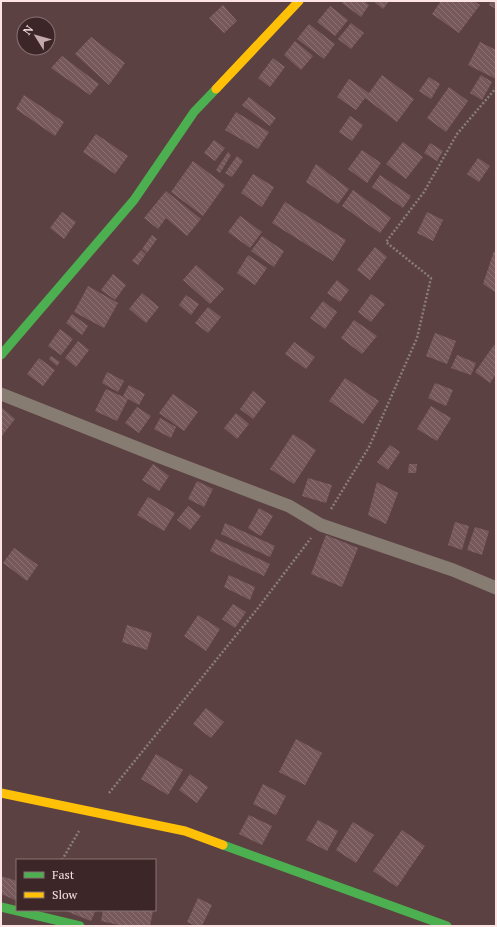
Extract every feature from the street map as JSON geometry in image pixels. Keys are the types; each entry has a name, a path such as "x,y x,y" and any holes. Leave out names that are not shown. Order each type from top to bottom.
{"street":[{"path":"1,355 134,200 194,112 300,1"},
{"path":"1,793 185,830 447,926"},
{"path":"1,907 16,911"},
{"path":"18,911 80,926"}],"lane":[{"path":"1,394 289,506 321,525 453,570 496,588"}],"path":[{"path":"62,859 73,838 258,608 321,525 369,447 417,338 430,278 386,242 424,192 457,134 496,88"}],"building":[{"path":"343,1 364,1 369,5 361,17 342,3"},
{"path":"373,1 389,1 383,9"},
{"path":"441,1 474,1 480,5 459,33 432,14"},
{"path":"491,1 496,1 496,9 489,5"},
{"path":"223,5 237,21 224,33 209,18"},
{"path":"330,6 348,20 335,36 317,22"},
{"path":"351,23 364,33 351,49 338,39"},
{"path":"309,24 335,44 324,59 297,39"},
{"path":"91,37 125,63 109,85 75,54"},
{"path":"295,41 313,56 301,70 284,55"},
{"path":"480,42 496,50 496,79 468,65"},
{"path":"62,56 99,84 90,95 51,68"},
{"path":"273,58 285,67 270,87 258,78"},
{"path":"382,75 414,99 397,122 365,98 356,110 337,97 349,79 369,93"},
{"path":"481,75 492,82 482,100 470,93"},
{"path":"429,77 440,84 431,99 419,91"},
{"path":"449,87 468,101 446,132 427,118"},
{"path":"24,95 64,122 55,136 16,109"},
{"path":"249,97 276,118 270,126 242,105"},
{"path":"236,112 269,132 258,149 225,130"},
{"path":"350,116 363,125 352,141 339,132"},
{"path":"96,134 128,156 115,174 83,152"},
{"path":"214,140 225,148 215,161 204,153"},
{"path":"403,142 423,157 406,179 386,164"},
{"path":"430,143 443,151 437,161 424,153"},
{"path":"362,150 381,163 367,183 348,169"},
{"path":"228,152 231,155 220,173 216,170"},
{"path":"237,156 243,161 232,177 225,173"},
{"path":"478,158 490,166 479,182 467,174"},
{"path":"193,161 225,185 203,216 171,192"},
{"path":"316,164 349,189 338,204 306,182"},
{"path":"253,174 274,187 262,207 241,193"},
{"path":"380,175 411,196 403,208 372,187"},
{"path":"353,190 391,218 380,233 342,206"},
{"path":"166,191 201,219 187,236 166,218 158,229 144,218"},
{"path":"285,202 346,240 333,261 272,223"},
{"path":"62,212 76,222 64,239 50,228"},
{"path":"427,212 443,220 433,241 417,233"},
{"path":"240,216 262,232 250,248 228,232"},
{"path":"152,235 157,239 147,253 142,249"},
{"path":"262,236 284,251 274,267 251,251"},
{"path":"375,247 387,257 370,280 357,270"},
{"path":"141,250 146,254 138,265 132,261"},
{"path":"494,251 496,253 495,292 483,284"},
{"path":"248,255 267,268 255,285 237,273"},
{"path":"196,265 224,289 210,304 183,280"},
{"path":"113,274 126,285 115,300 101,290"},
{"path":"337,280 349,290 340,302 327,293"},
{"path":"88,286 118,303 104,328 74,312"},
{"path":"142,293 159,307 146,323 129,309"},
{"path":"371,294 385,304 371,322 358,312"},
{"path":"186,295 199,304 191,315 179,305"},
{"path":"323,301 337,312 325,329 310,318"},
{"path":"208,307 221,317 208,333 195,323"},
{"path":"72,314 88,326 82,335 66,323"},
{"path":"354,320 377,336 362,354 341,338"},
{"path":"60,329 73,339 61,355 48,346"},
{"path":"435,333 456,341 447,364 426,356"},
{"path":"78,341 89,350 76,367 65,358"},
{"path":"294,342 315,357 306,369 285,354"},
{"path":"494,345 496,346 496,374 490,383 475,372"},
{"path":"457,355 476,363 471,375 451,368"},
{"path":"51,356 60,362 57,366 49,359"},
{"path":"39,358 55,370 43,386 27,374"},
{"path":"107,372 124,381 118,392 102,383"},
{"path":"345,378 379,401 363,424 329,401"},
{"path":"435,383 453,390 446,406 428,398"},
{"path":"129,385 145,394 139,405 123,396"},
{"path":"106,389 128,399 117,421 95,411"},
{"path":"253,391 266,402 253,419 240,409"},
{"path":"173,394 198,412 184,431 159,413"},
{"path":"431,406 451,418 437,441 417,429"},
{"path":"1,407 15,419 1,437"},
{"path":"137,407 151,416 139,433 125,423"},
{"path":"236,413 249,424 237,439 224,428"},
{"path":"160,418 176,427 171,438 154,429"},
{"path":"293,434 316,450 294,484 270,469"},
{"path":"390,445 400,452 388,470 377,462"},
{"path":"153,464 169,476 159,491 142,480"},
{"path":"409,464 417,464 416,473 408,473"},
{"path":"308,478 332,485 326,503 302,496"},
{"path":"197,481 213,489 204,507 188,499"},
{"path":"377,482 398,493 386,524 368,515"},
{"path":"148,497 175,513 164,531 137,515"},
{"path":"188,506 201,516 190,530 177,520"},
{"path":"259,508 273,516 261,536 248,528"},
{"path":"455,522 469,526 462,550 448,545"},
{"path":"225,523 275,546 270,557 221,534"},
{"path":"475,527 489,531 482,555 467,550"},
{"path":"326,535 358,548 342,587 311,574"},
{"path":"216,539 270,564 264,576 210,551"},
{"path":"14,548 38,565 27,581 3,563"},
{"path":"229,575 255,587 250,600 224,587"},
{"path":"233,604 246,612 235,628 222,619"},
{"path":"198,615 220,629 206,651 184,636"},
{"path":"127,625 152,633 147,650 122,642"},
{"path":"206,708 224,722 211,738 193,724"},
{"path":"296,739 322,753 305,785 279,772"},
{"path":"156,754 183,770 168,795 141,779"},
{"path":"190,774 208,787 197,803 179,790"},
{"path":"263,784 286,796 276,815 253,804"},
{"path":"249,815 272,826 262,845 239,834"},
{"path":"318,820 338,831 327,851 306,840"},
{"path":"353,822 374,835 356,863 336,850"},
{"path":"402,830 425,846 397,887 373,871"},
{"path":"1,876 16,881 16,901 1,894"},
{"path":"198,898 212,905 202,926 196,926 187,922"},
{"path":"66,911 96,911 91,921"},
{"path":"103,911 153,911 150,926 123,926 101,921"}],"traffic: fast":[{"path":"1,355 134,200 194,112 216,89"},
{"path":"223,845 447,926"},
{"path":"1,907 16,911"},
{"path":"18,911 80,926"}],"traffic: slow":[{"path":"216,89 299,1"},
{"path":"1,793 185,831 223,845"}]}
